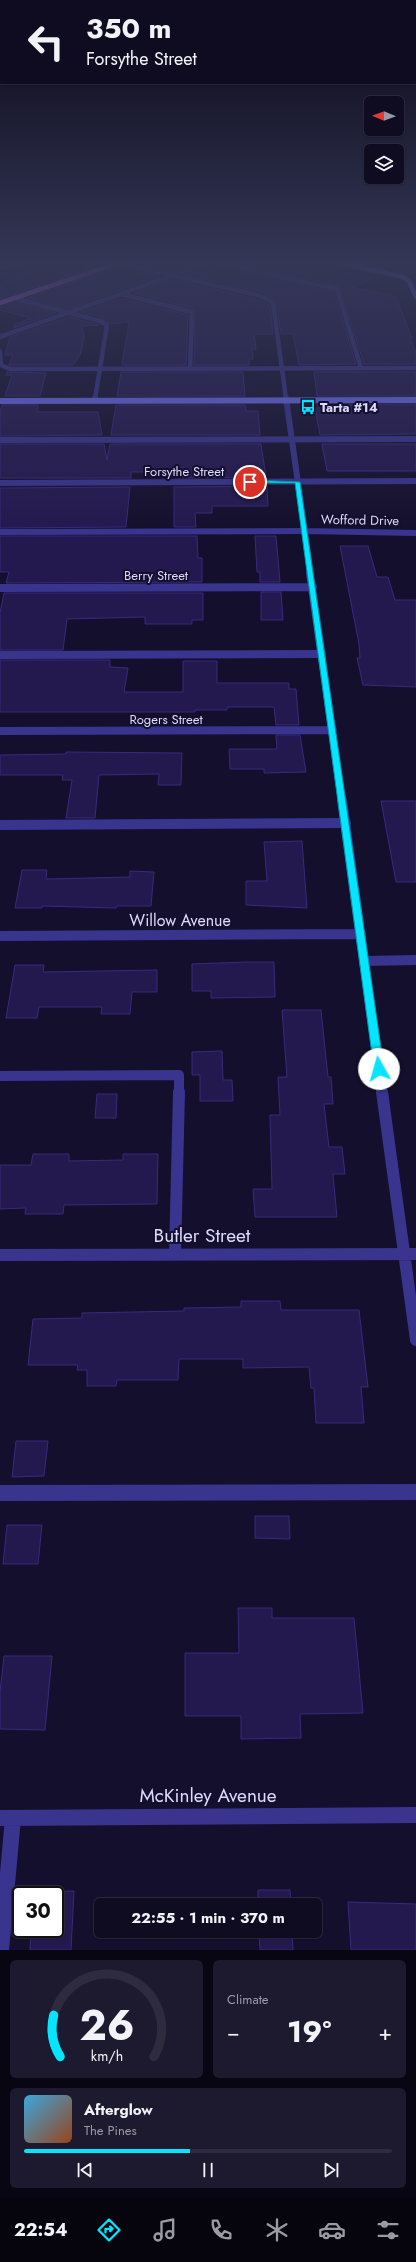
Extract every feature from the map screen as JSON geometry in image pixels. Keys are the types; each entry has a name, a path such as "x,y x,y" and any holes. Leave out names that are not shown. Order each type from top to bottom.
{"street":[{"path":"0,352 1,365 10,369 416,368"},
{"path":"94,400 103,352"},
{"path":"190,368 191,352"},
{"path":"280,352 361,934 410,1254 416,1340"},
{"path":"356,352 361,368"},
{"path":"0,401 416,400"},
{"path":"0,440 416,439"},
{"name":"Forsythe Street","path":"0,482 416,481"},
{"name":"Wofford Drive","path":"0,532 416,533"},
{"name":"Berry Street","path":"0,588 313,587"},
{"path":"0,655 322,654"},
{"name":"Rogers Street","path":"0,731 333,730"},
{"path":"0,825 346,824"},
{"name":"Willow Avenue","path":"0,936 361,934"},
{"path":"365,961 416,960"},
{"path":"0,1076 179,1076 175,1254"},
{"name":"Butler Street","path":"0,1255 410,1254"},
{"path":"0,1493 416,1492"},
{"name":"McKinley Avenue","path":"7,1818 416,1815"},
{"path":"1,1950 7,1818"}],"building":[{"path":"6,352 81,352 73,365 9,365 13,355 5,355"},
{"path":"124,352 187,352 186,365 122,365"},
{"path":"194,352 252,352 253,359 249,359 249,365 194,365"},
{"path":"296,352 352,352 356,364 299,365"},
{"path":"360,352 416,352 416,364 364,364"},
{"path":"7,372 46,373 40,396 5,396 12,375 6,375"},
{"path":"121,372 243,372 245,396 117,396"},
{"path":"314,372 416,372 416,396 317,396"},
{"path":"416,404 416,434 320,435 315,408 319,408 318,405"},
{"path":"2,405 38,405 37,412 98,412 102,435 0,436 0,413"},
{"path":"116,405 245,405 246,411 258,411 260,435 111,435"},
{"path":"0,444 104,444 107,460 110,444 261,444 266,477 175,478 175,472 131,472 131,478 0,478"},
{"path":"322,444 416,444 416,471 327,471"},
{"path":"267,486 268,506 212,506 212,513 195,513 196,527 174,527 174,487"},
{"path":"130,487 126,527 0,528 0,488"},
{"path":"0,536 197,536 198,558 202,558 202,582 6,583 9,572 0,572"},
{"path":"255,536 276,536 280,582 260,582 260,572 257,572"},
{"path":"340,546 368,546 377,577 388,577 395,600 416,600 416,687 363,685 357,658 360,658 359,644"},
{"path":"261,592 281,592 283,620 261,620"},
{"path":"4,593 203,593 203,620 192,620 192,624 145,624 145,617 67,619 63,650 0,650 0,613"},
{"path":"0,660 110,660 110,667 128,668 124,692 183,692 183,661 217,661 217,683 289,683 289,689 296,689 299,725 276,725 274,707 227,707 227,710 195,710 195,712 0,712"},
{"path":"276,735 300,735 306,772 264,773 264,769 230,769 229,749 277,749"},
{"path":"66,752 182,753 181,785 158,785 159,774 99,775 95,818 66,818 72,780 62,780 63,775 0,775 0,755 66,754"},
{"path":"381,801 416,801 416,882 396,882"},
{"path":"302,841 307,908 246,905 246,881 267,881 264,842"},
{"path":"22,870 47,870 46,879 130,877 130,871 154,872 151,906 117,906 116,908 42,906 42,908 15,908"},
{"path":"274,962 275,997 211,998 211,991 192,991 192,964"},
{"path":"15,965 44,965 43,972 157,970 157,992 132,992 130,1014 101,1014 102,1007 39,1007 37,1018 6,1018"},
{"path":"282,1010 321,1010 328,1077 331,1077 333,1104 324,1104 329,1147 342,1147 345,1174 333,1174 337,1217 255,1217 253,1189 272,1189 270,1115 280,1115 278,1077 287,1077"},
{"path":"222,1051 223,1080 232,1080 233,1101 200,1101 200,1075 192,1075 192,1052"},
{"path":"97,1094 117,1094 116,1118 95,1118"},
{"path":"33,1154 69,1154 69,1161 123,1160 123,1154 158,1154 157,1204 64,1205 63,1214 25,1214 26,1208 0,1209 0,1165 31,1165"},
{"path":"241,1301 280,1301 281,1310 359,1310 368,1387 361,1387 364,1423 316,1423 314,1388 311,1388 309,1367 243,1368 243,1359 179,1359 178,1380 117,1380 116,1386 87,1386 87,1370 77,1370 78,1365 28,1365 33,1319 82,1318 82,1313 184,1311 184,1308 241,1307"},
{"path":"16,1441 48,1441 44,1476 12,1477"},
{"path":"255,1516 289,1516 290,1539 255,1538"},
{"path":"7,1525 42,1525 38,1564 3,1564"},
{"path":"238,1608 272,1608 272,1618 354,1618 363,1713 300,1714 301,1738 241,1739 241,1716 185,1716 185,1653 239,1653"},
{"path":"4,1656 52,1656 45,1730 0,1729 0,1692"},
{"path":"258,1890 290,1890 291,1898 258,1898"},
{"path":"64,1891 74,1891 71,1950 30,1950 31,1938 64,1938"},
{"path":"348,1902 416,1904 416,1950 351,1950"},
{"path":"259,1938 292,1938 293,1950 260,1950"}],"place":[{"name":"Tarta #14","path":"308,407"}],"route":[{"path":"250,482 298,482 379,1069"}]}
